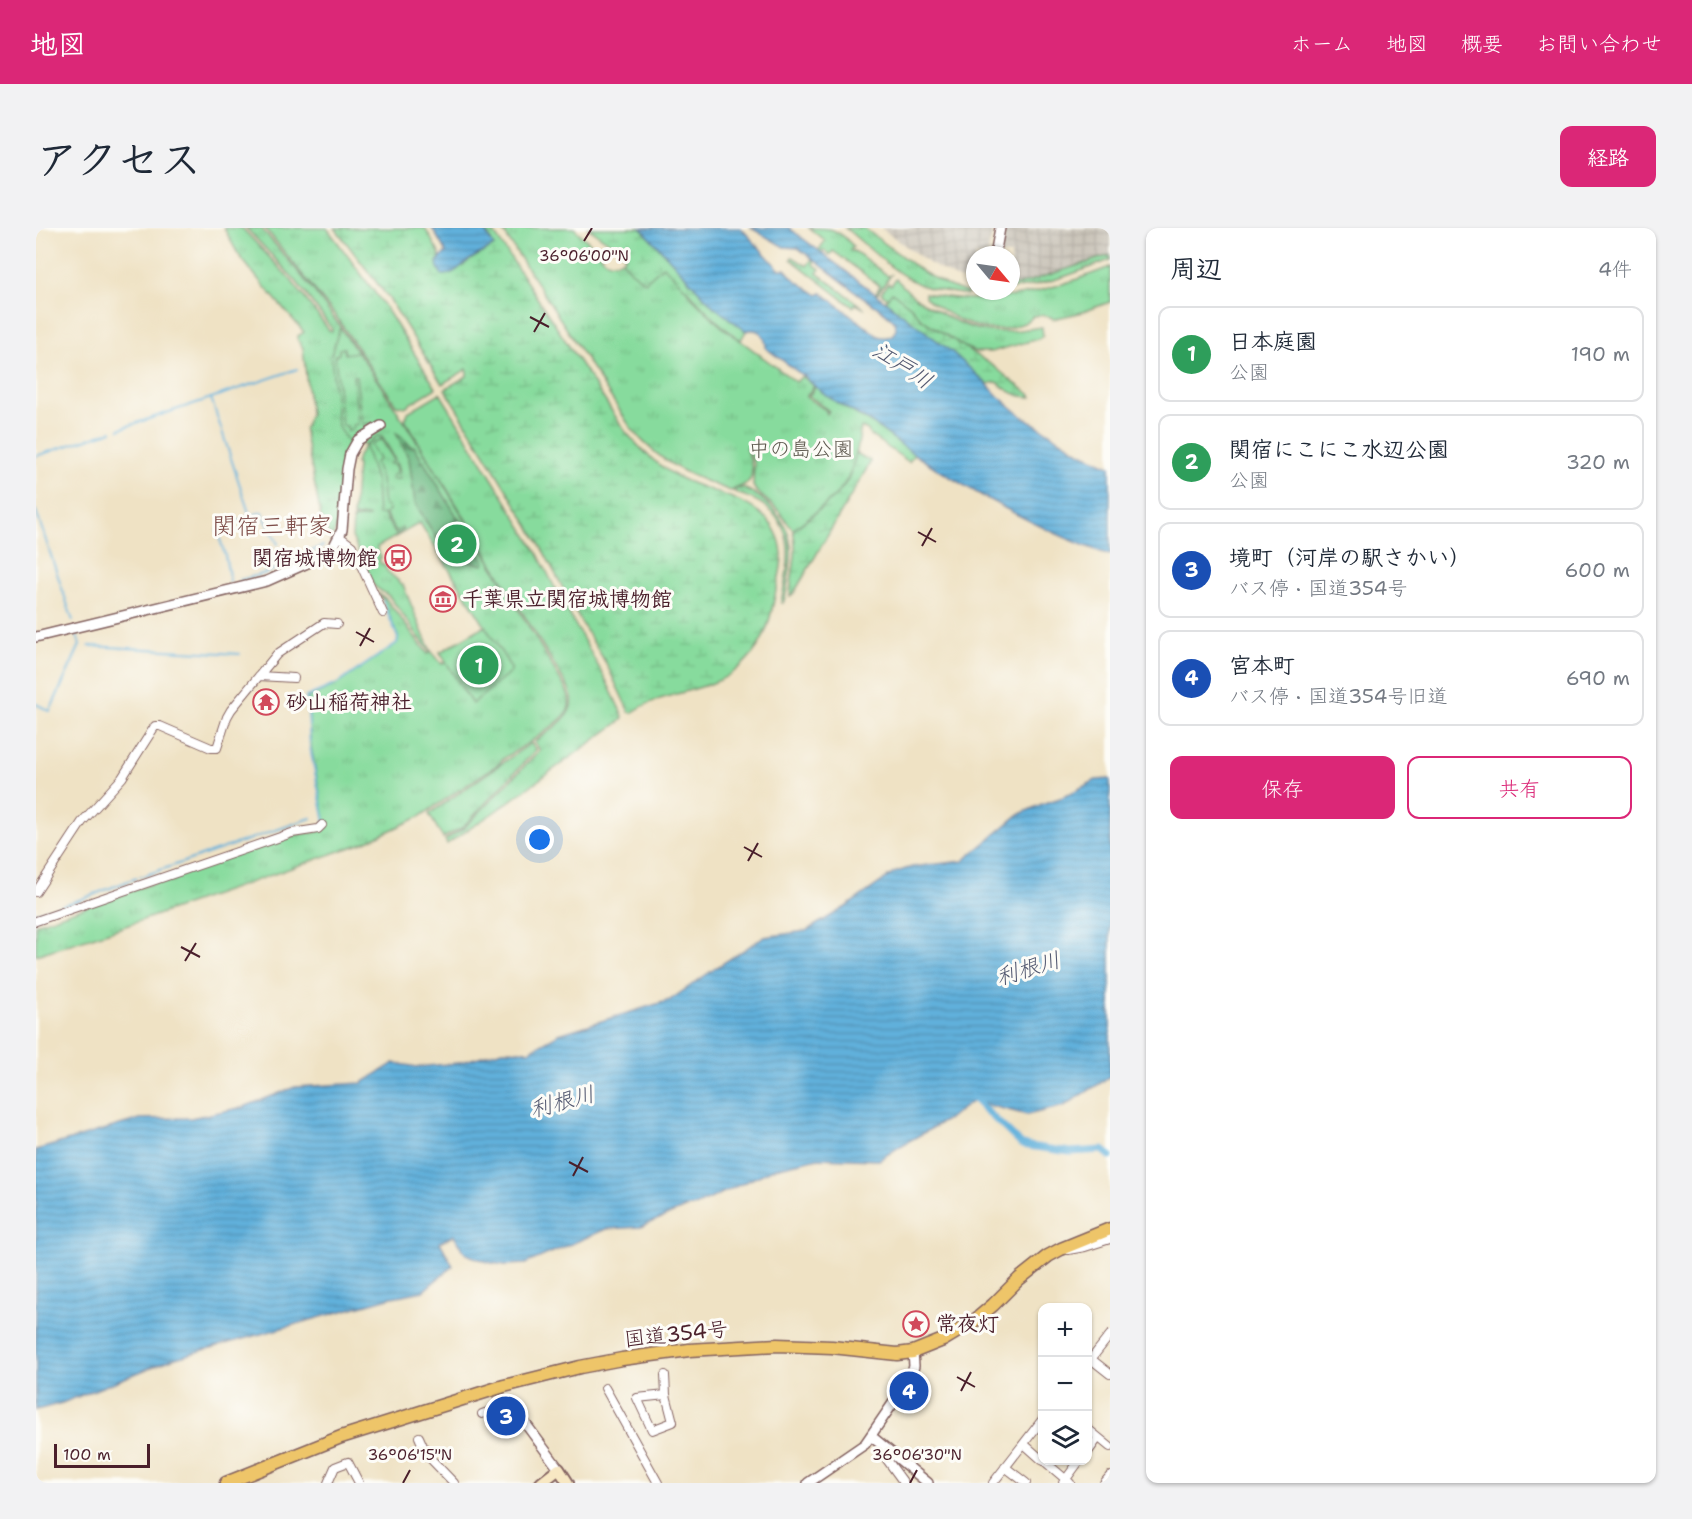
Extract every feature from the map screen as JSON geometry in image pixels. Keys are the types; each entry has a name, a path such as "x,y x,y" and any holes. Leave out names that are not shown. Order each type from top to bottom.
{"highway":[{"name":"国道354号","path":"226,1483 341,1437 504,1386 580,1366 689,1350 777,1345 832,1347 897,1354 913,1352 943,1340 972,1323 1026,1272 1048,1256 1110,1229"}],"main road":[{"path":"541,1483 559,1469 568,1483"}],"street":[{"path":"997,246 1000,228"},
{"path":"36,637 267,581 321,556 334,546 342,530 350,454 358,440 381,426"},
{"path":"340,537 352,546 383,613"},
{"path":"36,892 82,822 122,778 155,726 217,748 231,710 277,654 324,623 337,624"},
{"path":"259,675 294,678"},
{"path":"36,921 292,833 318,829 322,825"},
{"path":"1061,1249 1078,1249 1110,1239"},
{"path":"1092,1357 1110,1335"},
{"path":"808,1483 858,1449 871,1436 911,1377 914,1366 913,1352"},
{"path":"1092,1363 1110,1374"},
{"path":"665,1375 666,1395 673,1422 652,1430 637,1398 666,1395"},
{"path":"605,1388 658,1483"},
{"path":"482,1414 511,1404 559,1469"},
{"path":"993,1483 1038,1425"},
{"path":"1092,1433 1110,1448"},
{"path":"871,1436 928,1483"},
{"path":"419,1437 427,1455 454,1483"},
{"path":"1092,1446 1098,1438"},
{"path":"1024,1444 1038,1456"},
{"path":"889,1450 885,1457 904,1483"},
{"path":"328,1483 335,1467 348,1462 359,1483"},
{"path":"1048,1465 1066,1482 1077,1465"},
{"path":"1005,1467 1026,1483"},
{"path":"1104,1483 1110,1476"}],"shaded area":[{"path":"881,228 993,228 989,246 966,246 966,281 929,263"},
{"path":"1003,228 1110,228 1110,260 1045,282 1020,287 1020,246 1000,246"}],"green space":[{"path":"224,228 242,228 291,280 332,331 296,281 246,228 261,228 314,291 382,387 445,487 566,689 570,700 568,709 563,717 547,731 419,817 363,843 36,955 36,924 291,835 317,832 325,822 311,747 307,698 337,684 397,643 398,637 378,593 386,599 428,654 430,652 389,596 375,587 352,537 353,519 369,517 353,517 356,464 366,444 349,444 344,454 338,524 331,540 321,517 304,429 310,414 303,348 298,336 304,332 238,254","holes":["420,523 485,626 440,652 446,662 442,664 431,651 403,585 387,571 384,564 381,564 377,547"]},
{"path":"265,228 327,228 384,305 436,388 405,407 396,405 335,315"},
{"path":"335,228 425,228 439,253 440,258 437,262 463,266 494,246 484,228 491,228 625,431 637,445 672,474 744,503 770,523 778,537 782,555 781,570 767,627 759,645 745,662 724,678 711,684 657,700 632,713 629,712 606,663 582,624 538,541 445,389 467,376 467,369 442,384 390,300"},
{"name":"中の島公園","path":"501,228 574,228 607,261 620,261 626,257 624,255 663,265 721,326 796,382 802,376 814,386 806,397 827,411 827,414 829,411 809,396 815,387 873,424 914,454 909,462 861,427 857,450 847,480 826,504 793,530 778,510 753,486 754,464 748,448 746,448 752,468 751,478 744,485 731,491 676,467 653,450 631,428"},
{"path":"588,228 641,228 713,306 746,331 741,340 710,314 663,266 645,282 622,260 626,256"},
{"path":"809,228 838,232 853,246 850,250 888,276 891,275 876,295 880,286 833,251 830,255 824,250 821,253 818,251 825,241"},
{"path":"845,228 864,228 923,272 946,285 966,292 966,295 921,285 891,267"},
{"path":"1110,255 1110,260 1074,273 1036,284 1020,287 1020,284"},
{"path":"792,257 807,266 812,259 815,261 813,264 820,269 817,273 865,309 856,304 853,307 791,259"},
{"path":"1110,267 1110,302 1053,319 1042,315 1033,316 1013,327 989,329 955,318 925,297 925,293 966,300 1020,300 1020,295 1065,283"},
{"path":"896,279 918,299 963,325 999,332 1042,327 1043,336 991,352 976,352 962,346 921,319 911,307 892,293 888,298 881,293 888,283 891,285"},
{"path":"892,292 911,307 921,319 995,367 1032,397 1013,393 997,382 987,384 952,352 885,301"},
{"path":"340,327 357,352 345,354 344,348 339,349 339,354 335,355 342,426 347,426 348,431 353,430 353,425 358,424 353,376 356,376 362,424 370,423 372,426 349,444 338,427 331,355"},
{"path":"440,393 537,552 623,716 622,720 447,844 445,840 464,828 540,750 534,742 557,726 568,713 571,697 568,687 405,420 408,412"},
{"path":"396,433 412,447 414,446 485,562 484,565 447,556 415,503 409,459"},
{"path":"377,436 382,437 388,447 396,462 399,473 400,479 392,479 392,475 397,474 396,465 390,464 394,460 381,439 371,445 379,459 375,463 381,480 384,506 388,506 389,511 385,514 396,532 402,528 403,530 396,535 383,514 378,515 376,482 366,450 367,444"},
{"path":"856,453 870,463 794,593 790,596 795,556 793,530 830,501 842,488 850,474"},
{"path":"743,488 768,504 786,528 791,564 783,603 781,603 788,562 786,537 774,515 759,503 733,491"},
{"path":"485,626 511,671 472,704 440,652"},
{"path":"531,743 536,750 463,827 443,838 429,814"}],"water":[{"path":"432,228 483,228 494,246 453,273 442,275 437,262 446,252"},
{"name":"江戸川","path":"641,228 741,228 779,269 785,269 794,279 818,295 822,293 878,336 887,337 894,334 895,323 882,310 798,248 784,247 751,228 789,228 952,352 1022,416 1081,453 1110,466 1110,555 1036,524 988,499 920,458 872,423 845,408 766,348 765,340 758,331 746,331 713,306"},
{"name":"利根川","path":"1110,779 1110,1077 1064,1106 1027,1115 973,1101 948,1119 879,1160 818,1158 775,1168 695,1206 640,1227 606,1229 525,1264 505,1265 487,1262 466,1254 454,1235 440,1242 453,1266 423,1291 392,1297 172,1359 62,1403 36,1410 36,1150 140,1119 191,1118 244,1107 295,1087 362,1083 394,1063 417,1067 458,1063 503,1050 529,1051 559,1034 670,1000 764,937 806,931 894,873 912,867 963,861 1018,815 1063,797 1096,780"}],"waterway":[{"path":"119,429 297,369"},
{"path":"211,398 250,516 217,530 230,582"},
{"path":"36,456 112,431"},
{"path":"36,511 73,621"},
{"path":"251,516 262,512 278,544"},
{"path":"240,580 266,573 323,546"},
{"path":"325,822 310,747 306,697 337,684 397,643 398,638 383,601"},
{"path":"36,704 50,711 80,645 77,635"},
{"path":"89,646 240,654"},
{"path":"140,877 311,818"},
{"path":"36,913 82,899 136,878"},
{"path":"972,1097 1022,1145 1070,1152 1103,1150 1110,1156"}],"place":[{"name":"関宿にこにこ水辺公園","path":"457,544"},
{"name":"関宿城博物館","path":"398,558"},
{"name":"千葉県立関宿城博物館","path":"443,599"},
{"name":"日本庭園","path":"479,665"},
{"name":"砂山稲荷神社","path":"266,702"},
{"name":"常夜灯","path":"916,1324"},
{"name":"宮本町","path":"909,1391"},
{"name":"境町（河岸の駅さかい）","path":"506,1416"}],"district":[{"name":"関宿三軒家","path":"272,526"}]}
